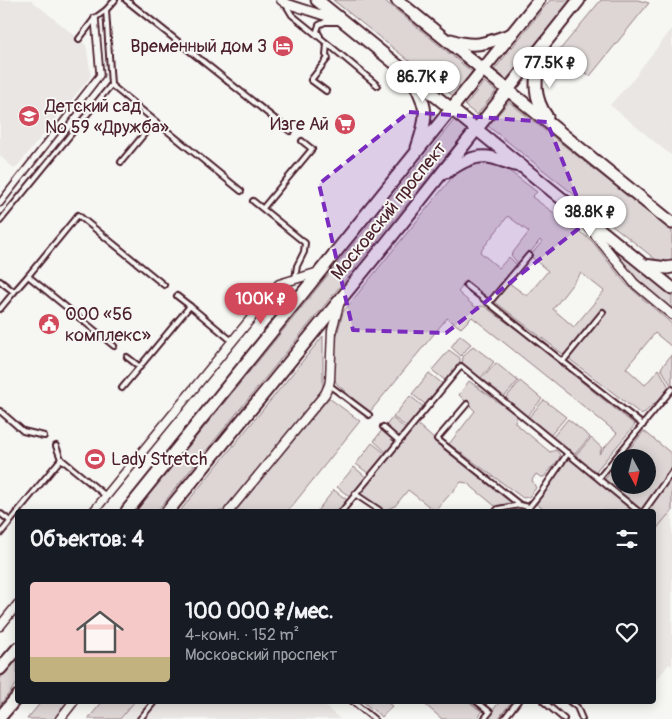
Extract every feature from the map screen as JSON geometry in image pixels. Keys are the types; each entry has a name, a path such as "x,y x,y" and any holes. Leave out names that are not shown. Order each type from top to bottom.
{"main road":[{"path":"317,0 672,288"},
{"path":"397,0 672,223"},
{"name":"Московский проспект","path":"130,509 540,0"},
{"name":"Московский проспект","path":"170,509 441,175 580,0"},
{"path":"444,38 462,44 477,45 512,34"},
{"path":"541,48 536,73 538,102 541,109 558,130"},
{"path":"411,76 421,95 425,121 414,155"},
{"path":"441,175 458,164 471,159 487,157 525,168"},
{"path":"644,266 672,267"},
{"path":"0,669 15,652"},
{"path":"0,717 15,700"}],"street":[{"path":"283,1 344,22"},
{"path":"0,203 100,75 95,18"},
{"path":"574,208 634,283 672,315"},
{"path":"96,509 279,284 321,271"},
{"path":"231,509 325,394 329,385 332,330 342,297"},
{"path":"0,626 15,608"},
{"path":"60,719 72,704"}],"lane":[{"path":"79,39 95,18 115,0"},
{"path":"126,0 290,131"},
{"path":"283,1 292,15 377,85"},
{"path":"1,218 111,85 106,10"},
{"path":"320,38 317,31 319,25 326,22 344,22"},
{"path":"326,91 311,80 328,58 326,55 327,44"},
{"path":"111,85 241,191"},
{"path":"121,162 155,121"},
{"path":"263,208 312,149 302,141"},
{"path":"253,201 305,243 304,252 297,266 295,280"},
{"path":"0,309 78,215 164,285"},
{"path":"489,303 529,255"},
{"path":"28,276 114,346"},
{"path":"0,281 14,292"},
{"path":"466,285 643,425"},
{"path":"177,296 232,341"},
{"path":"122,388 190,306"},
{"path":"563,361 603,312"},
{"path":"127,357 140,367"},
{"path":"344,509 461,366 636,509"},
{"path":"329,385 369,416"},
{"path":"599,478 672,389"},
{"path":"467,404 437,439 520,505"},
{"path":"0,411 23,431 44,436"},
{"path":"383,427 399,441"},
{"path":"56,446 61,459 106,496"},
{"path":"498,509 520,505 529,507 568,452"},
{"path":"20,509 61,459"},
{"path":"645,509 672,472"},
{"path":"355,494 378,509"},
{"path":"1,514 10,521"},
{"path":"0,534 15,515"},
{"path":"140,719 152,704"},
{"path":"356,704 374,719"},
{"path":"480,704 490,712 484,719"},
{"path":"504,719 516,704"},
{"path":"546,704 564,719"},
{"path":"573,704 577,707 582,719"}],"highlighted area":[{"path":"409,112 547,122 587,222 446,333 353,330 319,184"}],"shaded area":[{"name":"Детский сад № 59 «Дружба»","path":"0,0 31,0 86,45 91,76 15,169 0,156"},
{"path":"333,0 384,0 472,72 453,96"},
{"path":"550,0 571,0 506,80 494,70"},
{"path":"601,0 638,0 649,3 590,76 558,52"},
{"path":"672,29 672,156 610,105 638,74"},
{"path":"484,82 496,91 477,115 465,106"},
{"path":"509,102 672,231 672,263 660,263 488,126"},
{"path":"455,119 468,129 159,509 138,509"},
{"path":"483,161 496,163 512,173 537,192 532,197 591,240 626,284 672,324 672,347 655,333 626,368 645,385 659,369 670,389 642,415 494,301 509,283 527,296 548,271 530,256 542,242 540,240 520,266 511,255 529,232 508,216 480,252 499,268 509,257 519,267 489,301 466,282 458,292 475,307 484,306 520,332 635,425 615,449 611,449 611,453 595,472 575,456 591,438 602,448 599,454 617,433 472,317 461,328 447,318 369,413 337,384 333,377 334,346 343,312 458,170 469,163","holes":["581,273 604,291 574,327 553,309"]},
{"path":"616,253 626,254 672,293 672,310 635,277"},
{"path":"460,335 471,344 461,356 451,347"},
{"path":"323,336 323,388 226,509 182,509"},
{"path":"473,346 494,362 480,379 462,365 463,357"},
{"path":"449,350 460,358 460,365 446,381 432,370"},
{"path":"672,354 672,387 661,368"},
{"path":"496,363 518,381 504,397 482,379"},
{"path":"429,373 443,384 426,405 412,394"},
{"path":"469,381 516,415 515,423 550,452 556,450 560,455 559,459 544,477 536,474 532,480 536,488 529,497 523,498 449,444 475,411 459,395"},
{"path":"520,381 542,399 527,416 505,399"},
{"path":"410,396 424,407 408,428 393,417"},
{"path":"329,398 360,421 290,509 237,509"},
{"path":"544,400 566,417 550,436 528,418"},
{"path":"392,418 407,430 400,438 385,427"},
{"path":"568,419 590,437 574,455 552,438"},
{"path":"416,423 436,441 516,503 495,506 467,483 461,482 437,509 432,509 408,490 395,506 387,509 379,509 358,494"},
{"path":"382,430 396,442 387,453 374,441"},
{"path":"644,431 672,454 672,468 656,490 656,449 629,449"},
{"path":"372,443 386,454 369,474 356,464"},
{"path":"568,455 631,509 543,509 535,503"},
{"path":"354,467 366,477 350,497 337,487"},
{"path":"611,472 611,486 604,480"},
{"path":"672,476 672,512 656,530 656,509 648,509"},
{"path":"334,490 347,500 340,509 319,509"},
{"path":"621,494 653,494 642,509 639,509"},
{"path":"672,512 672,666 669,664 656,680 656,530"},
{"path":"15,660 15,686 0,705 0,679"},
{"path":"40,704 68,704 56,719 27,719"},
{"path":"100,704 132,704 120,719 88,719"},
{"path":"133,704 322,704 340,719 121,719"},
{"path":"366,704 389,704 392,706 382,717"},
{"path":"424,704 472,704 482,712 477,719 442,719"},
{"path":"498,704 510,704 498,719 486,719"}],"place":[{"name":"Временный дом 3","path":"283,46"},
{"name":"Детский сад № 59 «Дружба»","path":"29,116"},
{"name":"Изге Ай","path":"345,124"},
{"name":"ООО «56 комплекс»","path":"49,324"},
{"name":"Lady Stretch","path":"95,459"}]}
